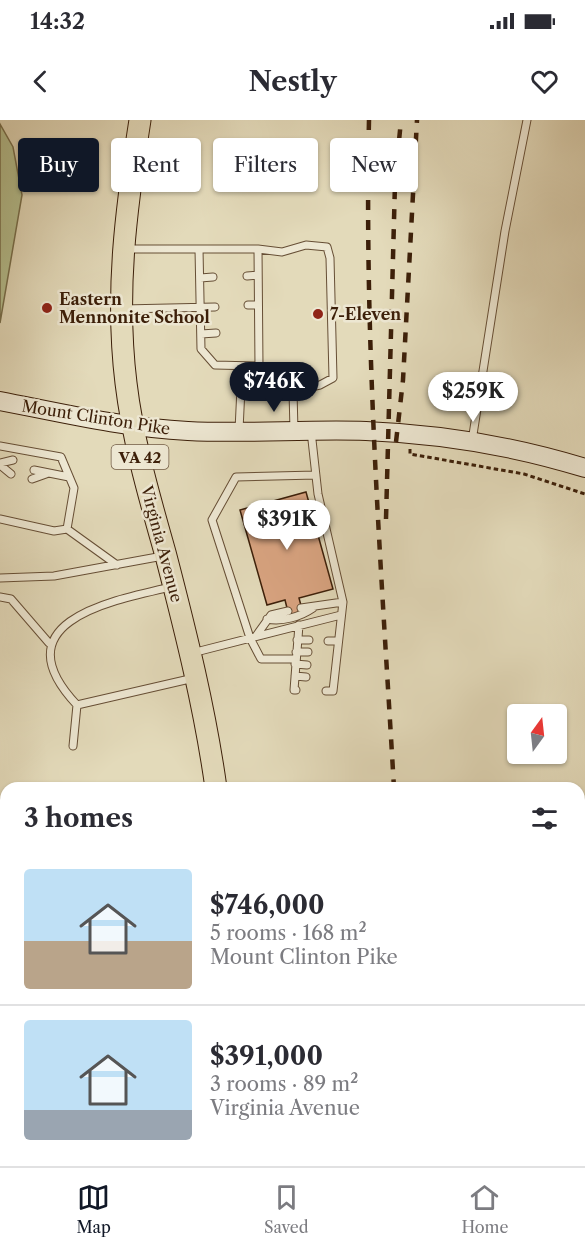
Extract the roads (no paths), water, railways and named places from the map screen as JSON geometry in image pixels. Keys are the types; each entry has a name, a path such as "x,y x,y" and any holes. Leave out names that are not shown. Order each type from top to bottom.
{"main road":[{"name":"Virginia Avenue","path":"140,120 122,249 121,309 126,385 196,678 215,782"},
{"name":"Mount Clinton Pike","path":"0,400 134,426 190,431 302,431 411,435 472,441 540,455 585,468"}],"lane":[{"path":"472,441 503,243 527,120"},
{"path":"122,249 258,249 282,252 306,245 327,247 330,258 333,378 320,386 293,391 241,388 239,431"},
{"path":"199,249 201,349 215,365 259,366"},
{"path":"258,249 257,305 253,332 259,366 259,388"},
{"path":"247,276 258,275"},
{"path":"200,278 213,277"},
{"path":"248,305 257,305"},
{"path":"121,309 215,307"},
{"path":"201,334 216,333"},
{"path":"293,391 302,431 316,475 343,602 333,691 326,691"},
{"path":"0,446 61,457 74,488 67,529"},
{"path":"0,464 12,467"},
{"path":"34,467 48,473 69,477"},
{"path":"32,479 48,473"},
{"path":"308,652 296,658 261,659 212,520 236,477 316,475"},
{"path":"0,519 54,531 67,529 117,566"},
{"path":"0,578 54,576 117,566 165,555"},
{"path":"77,705 63,691 49,670 49,643 56,629 91,609 126,597 174,586"},
{"path":"0,597 11,599 49,643"},
{"path":"301,608 343,602"},
{"path":"267,619 276,621 304,614 313,608"},
{"path":"253,637 271,615 288,611"},
{"path":"190,653 341,615"},
{"path":"296,690 294,690 294,676 299,625"},
{"path":"297,640 309,640"},
{"path":"328,641 338,641"},
{"path":"327,653 337,654"},
{"path":"296,658 307,665"},
{"path":"327,666 336,666"},
{"path":"294,676 306,676"},
{"path":"77,705 196,678"},
{"path":"326,678 334,678"},
{"path":"73,746 77,705"}],"railway":[{"path":"369,120 371,371 394,782"},
{"path":"386,519 395,183 401,120"},
{"path":"396,442 403,380 417,120"}],"place":[{"name":"Eastern Mennonite School","path":"47,308"},
{"name":"7-Eleven","path":"318,314"}]}
